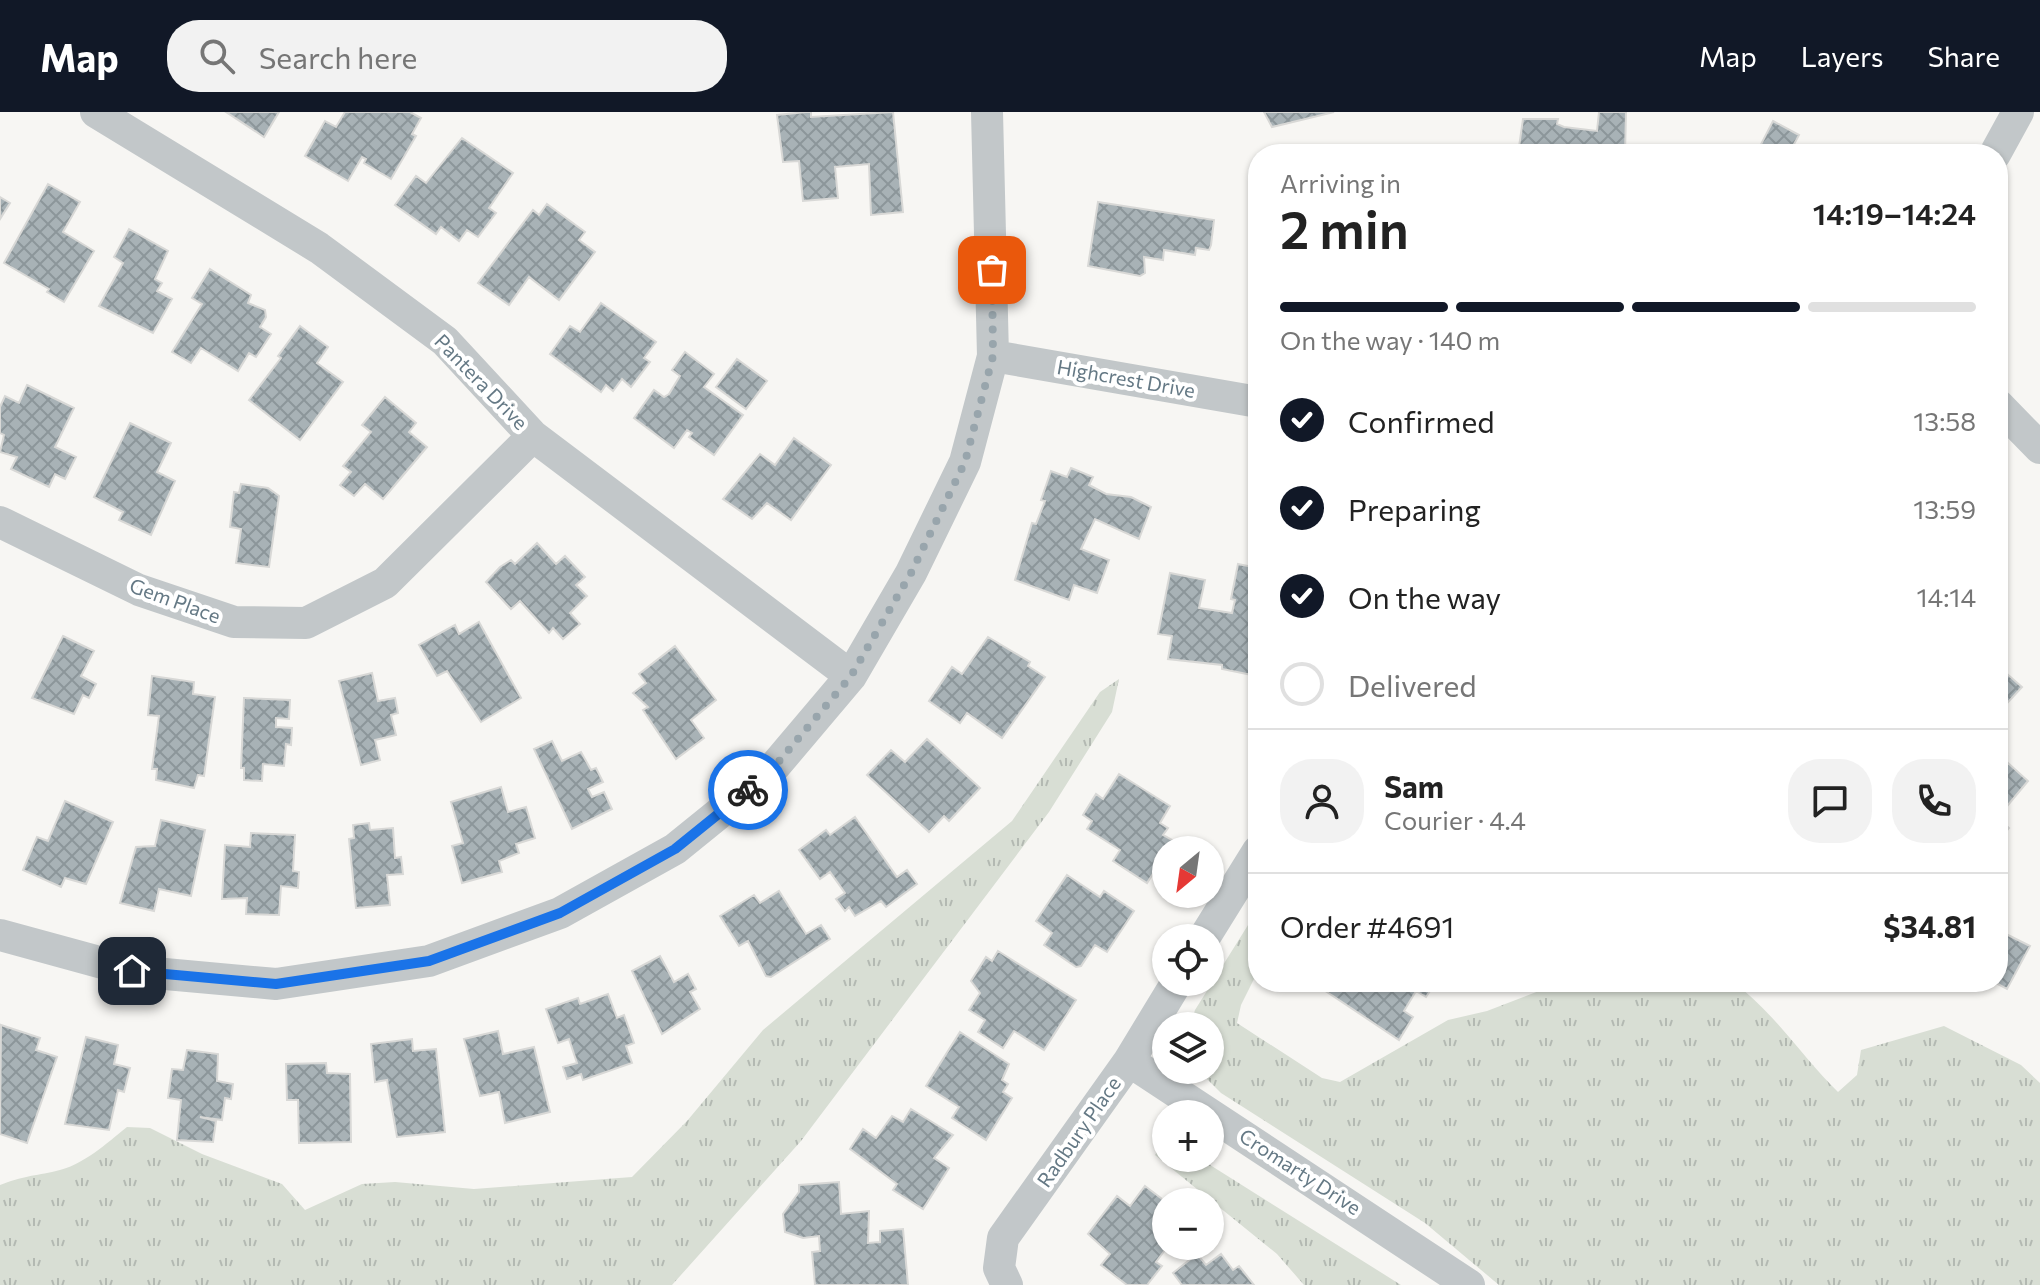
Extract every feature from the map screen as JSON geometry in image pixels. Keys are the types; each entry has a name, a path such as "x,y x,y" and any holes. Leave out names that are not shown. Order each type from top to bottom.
{"street":[{"name":"Pantera Drive","path":"96,112 319,248 433,332 533,436 851,676"},
{"path":"0,935 132,971 276,984 429,961 560,913 675,849 769,773 851,676 911,573 965,462 993,356 987,112"},
{"path":"2000,144 2018,112"},
{"name":"Highcrest Drive","path":"993,356 1248,400"},
{"path":"2008,415 2040,448"},
{"name":"Gem Place","path":"0,522 139,590 234,622 306,623 385,583 533,436"},
{"path":"1213,924 1248,867"},
{"name":"Radbury Place","path":"1007,1285 999,1268 1003,1238 1129,1061 1168,996"},
{"name":"Cromarty Drive","path":"1129,1061 1469,1285"}],"green space":[{"path":"1119,679 1112,712 1049,812 801,1141 672,1285 0,1285 0,1185 75,1164 127,1127 150,1128 202,1154 282,1184 305,1210 362,1184 395,1182 474,1189 632,1177 687,1121 763,1030 1012,821 1100,692"},
{"path":"1248,925 1248,991 1237,1023 1322,1078 1340,1082 1448,1020 1487,1011 1536,992 1746,992 1838,1092 1857,1075 1861,1050 1944,1026 2021,1065 2040,1083 2040,1285 1499,1285 1425,1223 1221,1093 1212,1084 1224,1084 1224,1012 1194,1012 1204,996 1224,996 1224,964"},
{"path":"1176,1172 1221,1172 1401,1285 1304,1285 1277,1254 1224,1211 1224,1188 1196,1188"}],"building":[{"path":"226,112 279,112 264,137"},
{"path":"345,112 410,112 421,118 412,134 416,136 391,179 364,163 366,159 362,157 348,181 305,156 325,121 336,127"},
{"path":"811,112 811,117 893,112 903,212 871,215 869,164 835,167 838,198 803,201 799,161 783,162 777,115"},
{"path":"1264,112 1334,112 1272,127"},
{"path":"1599,112 1626,112 1625,144 1519,144 1523,119 1558,119 1557,124 1564,127 1597,131"},
{"path":"1773,121 1799,135 1794,144 1761,144"},
{"path":"462,138 513,173 489,208 496,213 478,237 467,230 459,241 441,227 436,234 395,205 416,176 426,183"},
{"path":"48,184 80,202 63,232 94,251 64,302 47,292 49,289 4,263"},
{"path":"0,197 10,203 0,219"},
{"path":"1098,202 1214,220 1209,250 1196,248 1195,255 1164,250 1163,260 1144,257 1145,273 1140,276 1088,266"},
{"path":"547,204 585,232 579,240 595,252 559,300 529,277 509,305 478,283 533,210 539,215"},
{"path":"129,229 168,251 155,279 162,283 157,291 172,299 153,333 99,306 123,263 114,257"},
{"path":"210,269 251,295 248,303 265,310 266,317 260,327 271,334 256,357 249,353 238,371 201,348 191,363 172,352 202,304 192,298"},
{"path":"601,303 656,342 644,358 650,362 631,387 622,379 613,391 606,385 601,392 550,354 570,326 580,332"},
{"path":"300,326 328,347 317,363 343,382 300,440 249,400 281,358 278,356"},
{"path":"685,352 714,374 704,387 743,415 714,455 689,437 692,433 687,430 674,448 634,418 654,390 664,397 669,394 680,376 672,370"},
{"path":"737,359 767,381 746,409 716,387"},
{"path":"27,385 74,408 55,447 76,457 65,479 55,474 49,487 11,469 17,457 0,452 4,435 0,433 0,407 5,396 19,403"},
{"path":"385,397 416,423 409,432 427,447 383,499 365,484 354,496 340,485 351,472 343,466 371,432 362,425"},
{"path":"130,423 171,443 157,472 175,481 151,535 119,520 123,512 94,497"},
{"path":"794,438 831,465 791,520 767,503 752,519 723,499 760,454 775,465"},
{"path":"1071,468 1093,477 1089,485 1106,494 1131,497 1151,507 1139,539 1095,519 1081,549 1109,560 1097,593 1074,585 1069,600 1015,580 1032,523 1036,524 1045,501 1041,500 1051,471 1067,477"},
{"path":"241,484 268,488 279,496 269,567 236,563 241,529 230,527 234,492 239,493"},
{"path":"537,543 556,564 565,556 585,577 576,585 587,596 570,613 580,624 563,639 553,628 549,633 520,601 511,609 486,582 500,567 511,560 515,564"},
{"path":"1238,564 1248,566 1248,674 1222,669 1222,665 1168,659 1172,636 1158,634 1170,573 1205,580 1199,608 1232,613 1235,600 1231,599"},
{"path":"479,622 521,698 481,722 447,671 437,676 419,645 455,625 459,634"},
{"path":"63,636 94,651 81,676 96,684 89,698 83,695 74,714 32,698"},
{"path":"988,637 1030,662 1028,666 1045,677 1002,738 967,713 960,723 929,701 952,667 962,674"},
{"path":"675,646 716,700 691,720 704,738 676,759 643,710 648,707 633,693 646,683 639,674"},
{"path":"372,673 378,701 395,698 398,713 391,715 396,735 375,740 380,760 361,765 339,681"},
{"path":"2008,675 2022,687 2008,702"},
{"path":"152,676 194,682 193,694 215,697 204,776 198,775 194,788 156,780 157,769 152,769 159,716 148,715"},
{"path":"244,698 290,700 289,719 276,718 276,727 292,728 291,745 286,744 284,766 263,764 262,781 244,780 244,768 241,768"},
{"path":"927,739 980,788 949,821 944,816 929,832 867,775 891,750 905,762"},
{"path":"552,741 562,761 581,752 591,770 596,768 603,782 588,789 592,797 604,792 612,809 572,829 534,749"},
{"path":"2008,763 2028,781 2008,805"},
{"path":"1119,774 1170,806 1160,823 1168,828 1165,836 1152,836 1152,875 1147,883 1113,861 1120,850 1087,829 1092,821 1083,815 1096,794 1103,799"},
{"path":"501,787 508,812 526,807 535,838 516,844 519,853 499,861 502,872 462,883 452,846 463,843 451,802"},
{"path":"65,801 113,822 86,884 65,878 61,887 23,870 37,837 48,841"},
{"path":"855,817 897,877 907,870 917,884 886,907 881,901 855,916 849,907 845,911 836,899 845,893 830,872 820,879 799,850 826,830 830,835"},
{"path":"161,820 205,830 191,896 159,889 154,911 120,903 136,847 155,846"},
{"path":"369,823 370,830 393,828 395,858 401,857 403,874 387,875 390,905 356,908 349,839 354,838 353,825"},
{"path":"251,833 295,835 293,871 299,872 298,888 281,886 279,915 246,914 247,898 222,899 225,845 250,847"},
{"path":"1067,875 1100,897 1104,891 1134,911 1107,952 1095,945 1081,966 1076,967 1044,945 1052,933 1036,921"},
{"path":"779,891 806,934 821,925 830,939 771,977 766,976 748,941 739,946 720,916 754,895 760,903"},
{"path":"2008,935 2030,946 2008,987"},
{"path":"998,951 1076,1000 1044,1050 1014,1031 1003,1048 978,1032 985,1020 969,1010 980,993 971,981 986,957 992,961"},
{"path":"660,956 674,982 688,974 696,989 690,992 700,1009 662,1034 632,971"},
{"path":"1327,992 1415,992 1404,1011 1413,1017 1399,1040"},
{"path":"608,994 617,1018 624,1015 634,1043 626,1046 632,1063 583,1080 581,1074 567,1079 563,1067 577,1063 569,1039 558,1043 546,1009 578,998 580,1004"},
{"path":"1,1025 40,1038 36,1050 57,1057 27,1143 0,1134"},
{"path":"498,1031 503,1054 534,1047 550,1112 505,1123 499,1092 480,1096 464,1039"},
{"path":"960,1032 1009,1064 1002,1080 1008,1084 1003,1092 1012,1098 986,1140 952,1118 959,1107 926,1086"},
{"path":"86,1037 118,1045 114,1064 130,1068 124,1092 118,1090 109,1130 65,1124"},
{"path":"412,1039 413,1051 436,1049 445,1132 397,1137 387,1080 375,1082 371,1044"},
{"path":"187,1050 218,1054 217,1081 233,1084 231,1099 225,1098 222,1120 200,1117 216,1121 213,1142 177,1140 181,1100 168,1098 172,1069 183,1070"},
{"path":"326,1063 327,1073 350,1074 351,1142 299,1143 298,1100 287,1100 286,1064"},
{"path":"911,1109 953,1135 934,1158 949,1168 923,1209 893,1190 897,1184 850,1149 863,1129 876,1138 892,1116 903,1122"},
{"path":"839,1182 841,1214 869,1211 868,1243 880,1242 880,1231 903,1229 908,1285 815,1285 812,1252 820,1251 819,1236 803,1238 785,1232 783,1214 799,1192 799,1185"},
{"path":"1145,1186 1152,1191 1152,1260 1158,1260 1162,1266 1147,1285 1127,1285 1101,1265 1110,1254 1088,1234 1117,1196 1130,1206"},
{"path":"1224,1258 1233,1270 1239,1266 1254,1285 1182,1285 1173,1273 1189,1260 1202,1260 1206,1265"}],"way so far":[{"path":"748,790 769,773 851,676 911,573 965,462 993,356 992,270"}],"route":[{"path":"132,971 276,984 429,961 560,913 675,849 748,790"}]}
